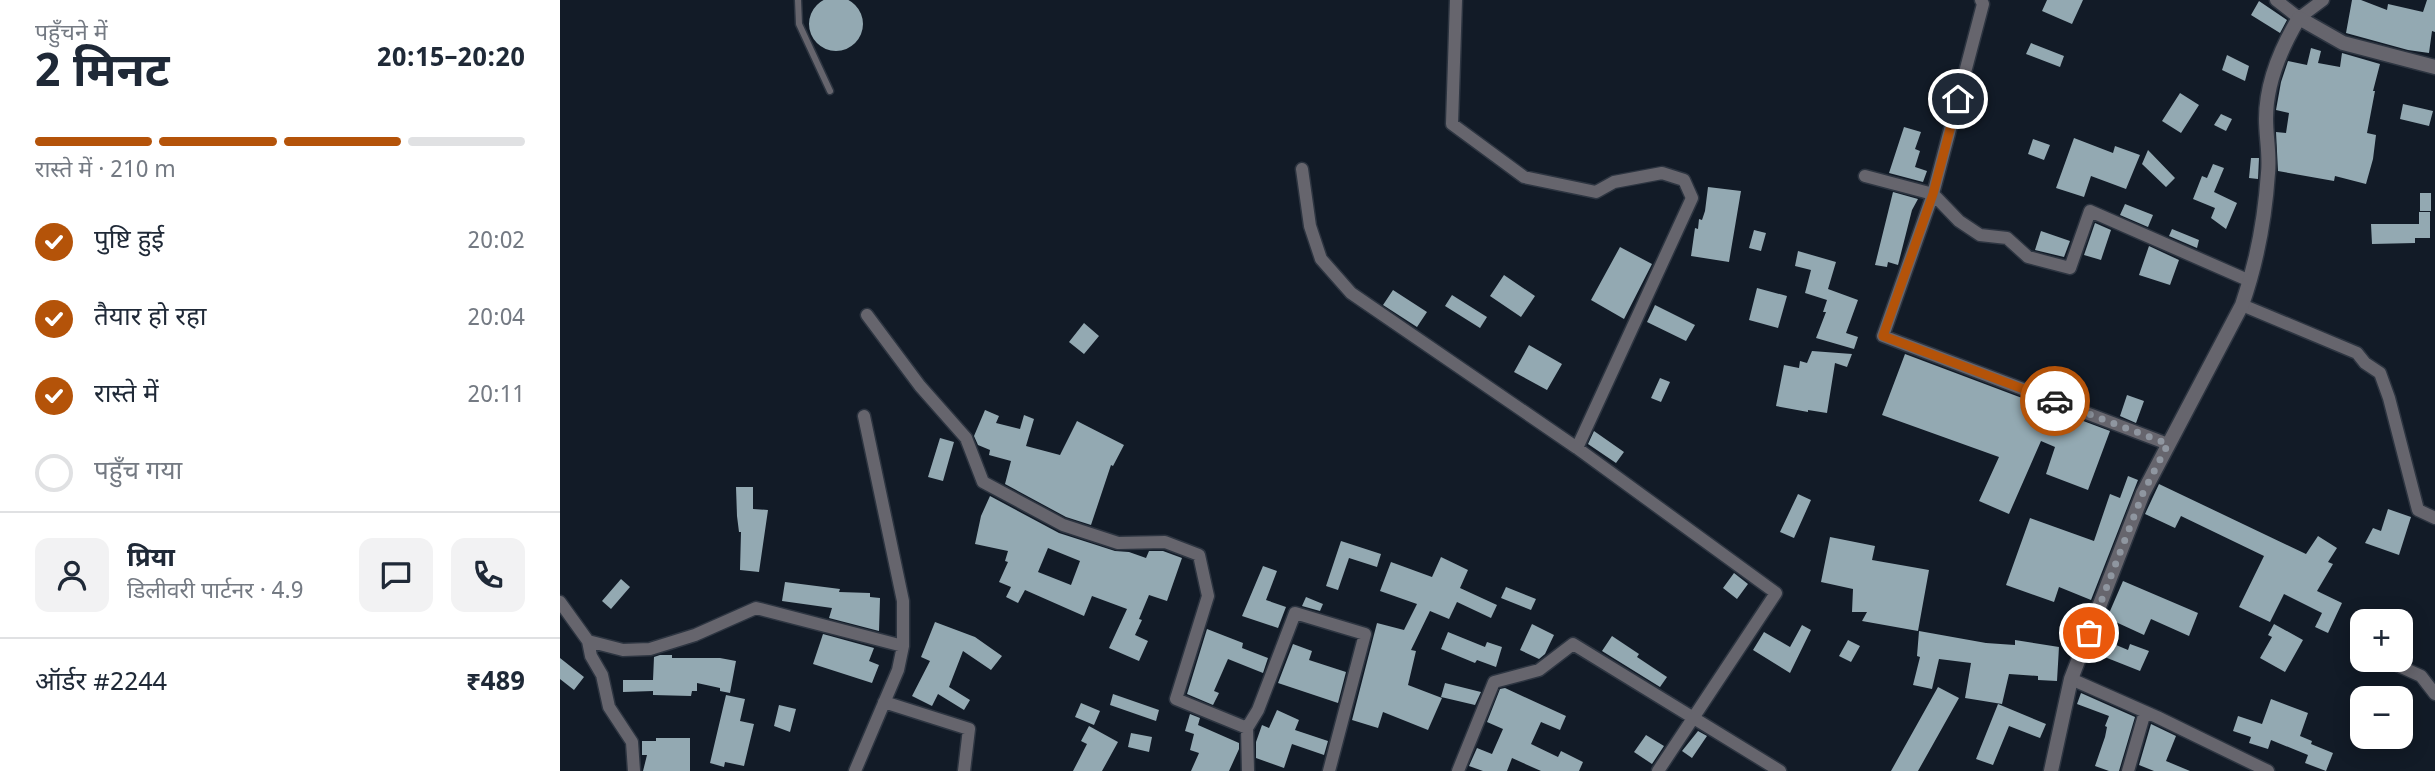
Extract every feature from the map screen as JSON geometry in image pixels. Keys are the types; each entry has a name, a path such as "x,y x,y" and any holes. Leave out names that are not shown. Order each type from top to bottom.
{"street":[{"path":"1456,0 1452,124 1524,177 1596,192 1614,182 1662,173 1684,180 1692,198 1577,448"},
{"path":"1981,0 1983,4 1933,194 1883,336 2168,444"},
{"path":"2276,0 2298,18 2343,43 2435,67"},
{"path":"2051,771 2071,679 2143,493 2242,305 2250,281 2262,229 2269,170 2266,117 2274,73 2284,43 2306,0"},
{"path":"2298,18 2323,0"},
{"path":"1302,169 1310,226 1321,259 1352,293 1577,448 1776,593 1658,771"},
{"path":"1864,176 1933,194 1959,222 1980,235 2007,238 2028,257 2070,268 2090,211 2250,281"},
{"path":"2242,305 2357,353 2365,363 2380,373 2389,398 2417,510 2435,518"},
{"path":"867,314 920,386 966,438 983,482 1063,525 1118,542 1165,542 1199,555 1208,596 1176,699 1247,728"},
{"path":"855,771 898,670 903,646 903,601 864,416"},
{"path":"560,602 588,641 591,656 602,676 609,707 632,742 634,771"},
{"path":"588,641 623,650 650,649 695,635 757,608 903,646"},
{"path":"1248,771 1247,728 1258,710 1295,613 1365,634 1329,771"},
{"path":"1463,770 1494,682 1539,670 1573,644 1780,771"},
{"path":"2412,672 2421,676 2435,694"},
{"path":"2071,679 2268,771"},
{"path":"884,702 970,729 964,771"},
{"path":"2128,771 2145,712"}],"lane":[{"path":"798,0 799,24 830,91"}],"building":[{"path":"825,-1 851,1 859,9 863,19 859,39 851,47 841,51 821,47 813,39 809,29 813,9"},
{"path":"2047,0 2083,0 2072,24 2042,11"},
{"path":"2352,0 2361,0 2387,10 2388,4 2423,12 2427,0 2435,0 2435,32 2432,31 2429,53 2346,33"},
{"path":"2259,1 2287,20 2280,33 2251,15"},
{"path":"2031,43 2064,56 2060,67 2026,54"},
{"path":"2311,48 2321,51 2318,63 2340,67 2342,53 2380,64 2367,133 2376,135 2366,184 2335,176 2334,181 2278,171 2276,132 2286,133 2289,113 2276,110 2281,82 2288,61 2307,65"},
{"path":"2227,55 2249,66 2245,81 2222,70"},
{"path":"2180,93 2199,105 2181,133 2162,121"},
{"path":"2403,104 2433,111 2429,126 2400,119"},
{"path":"2221,114 2232,119 2226,131 2214,125"},
{"path":"1904,127 1921,132 1915,149 1920,151 1915,167 1927,171 1923,182 1889,173"},
{"path":"2074,138 2113,153 2115,146 2140,155 2126,189 2091,176 2084,197 2056,188"},
{"path":"2033,139 2050,145 2044,160 2028,154"},
{"path":"2148,150 2175,178 2166,187 2142,164"},
{"path":"2251,158 2259,158 2258,179 2249,178"},
{"path":"2213,164 2224,168 2214,192 2237,203 2226,229 2211,218 2215,208 2193,199 2202,176 2207,178"},
{"path":"1708,187 1741,191 1729,262 1691,256 1695,228 1698,229 1699,219 1702,220 1705,211"},
{"path":"1893,192 1918,199 1912,210 1898,265 1888,262 1887,267 1875,265"},
{"path":"2420,193 2431,193 2431,211 2420,211"},
{"path":"2125,204 2153,215 2148,227 2120,215"},
{"path":"2419,212 2430,212 2430,238 2415,238 2415,243 2372,244 2371,224 2419,224"},
{"path":"2095,223 2111,230 2101,260 2084,255"},
{"path":"2172,229 2199,240 2197,248 2169,236"},
{"path":"1754,230 1766,233 1761,251 1749,248"},
{"path":"2041,231 2070,241 2064,257 2035,250"},
{"path":"2149,246 2179,260 2170,285 2139,275"},
{"path":"1620,247 1652,264 1624,319 1591,300"},
{"path":"1798,251 1836,262 1828,289 1858,300 1846,333 1858,337 1854,349 1816,338 1826,312 1823,312 1827,300 1805,293 1811,270 1795,266"},
{"path":"1504,275 1535,296 1521,317 1490,296"},
{"path":"1757,288 1787,296 1778,328 1749,320"},
{"path":"1393,290 1427,312 1417,327 1383,305"},
{"path":"1452,295 1487,317 1480,328 1445,306"},
{"path":"1655,305 1695,325 1686,341 1647,322"},
{"path":"1084,323 1099,336 1084,354 1069,342"},
{"path":"1529,345 1562,364 1547,390 1514,372"},
{"path":"1812,351 1852,354 1847,367 1835,363 1827,413 1776,406 1784,365 1799,368 1800,361 1807,363"},
{"path":"1905,354 2110,431 2088,490 2046,474 2055,447 2041,441 2009,514 1979,501 1999,457 1882,415"},
{"path":"1660,378 1670,382 1661,402 1651,398"},
{"path":"2127,395 2144,401 2136,423 2120,416"},
{"path":"985,410 999,416 996,423 1020,429 1024,415 1034,419 1026,446 1060,455 1077,421 1124,445 1113,466 1111,465 1091,525 1066,517 1005,484 1011,461 989,455 990,450 978,445 974,436"},
{"path":"1594,431 1624,452 1616,463 1588,444"},
{"path":"940,438 954,442 943,481 928,477"},
{"path":"2128,476 2138,480 2091,600 2059,587 2054,602 2006,585 2030,518 2094,541 2110,494 2120,498"},
{"path":"2159,484 2306,554 2318,536 2337,548 2328,562 2333,564 2317,591 2342,603 2328,633 2315,627 2322,613 2284,594 2270,622 2239,607 2264,556 2181,516 2175,528 2145,514"},
{"path":"736,487 753,487 753,509 768,510 759,572 740,570 741,532 737,516"},
{"path":"1798,494 1811,500 1794,538 1780,532"},
{"path":"990,496 1059,533 1146,558 1149,551 1163,551 1182,558 1167,601 1149,595 1135,635 1148,641 1139,661 1109,648 1127,609 1092,596 1084,616 1025,590 1018,603 1006,597 1011,587 999,582 1008,562 1005,561 1008,551 975,544 981,516","holes":["1048,548 1080,561 1071,585 1038,572"]},
{"path":"2388,509 2411,517 2399,555 2365,543 2373,528 2381,531"},
{"path":"1830,537 1875,546 1872,560 1929,570 1918,631 1862,621 1867,612 1852,612 1853,589 1821,582"},
{"path":"1341,541 1381,554 1377,567 1349,558 1338,590 1326,586"},
{"path":"1441,557 1468,570 1460,588 1497,605 1491,618 1457,602 1449,619 1430,611 1411,650 1416,651 1408,685 1442,698 1428,730 1383,712 1378,728 1352,720 1377,623 1404,630 1417,604 1380,591 1391,562 1432,577"},
{"path":"1263,566 1277,571 1266,600 1286,607 1278,628 1242,616"},
{"path":"1734,573 1748,584 1737,599 1723,588"},
{"path":"621,579 630,587 611,609 602,601"},
{"path":"2123,581 2198,613 2189,636 2151,619 2144,635 2107,618"},
{"path":"785,582 840,589 839,592 870,593 870,597 880,598 879,631 829,618 832,608 782,601"},
{"path":"1506,587 1536,599 1531,610 1501,598"},
{"path":"1306,597 1323,604 1320,611 1302,606"},
{"path":"935,622 975,637 1002,656 991,670 963,651 949,687 970,700 964,710 938,694 932,706 912,696 930,661 921,657"},
{"path":"1532,624 1554,635 1545,654 1539,659 1520,650"},
{"path":"2274,624 2303,640 2285,672 2260,658 2272,637 2268,635"},
{"path":"1802,625 1811,630 1790,673 1753,650 1764,632 1790,647"},
{"path":"1207,629 1243,643 1242,648 1268,658 1263,673 1228,659 1214,691 1219,693 1213,705 1187,694"},
{"path":"1919,631 1986,643 2015,645 2015,640 2059,647 2057,681 2038,680 2038,676 2009,674 2002,704 1965,698 1971,663 1939,659 1932,689 1913,685 1920,657 1917,656"},
{"path":"1448,632 1485,647 1487,642 1502,647 1496,667 1477,660 1475,663 1441,649"},
{"path":"823,634 874,648 869,661 879,665 872,683 813,664"},
{"path":"1612,636 1667,677 1660,687 1602,651"},
{"path":"2097,637 2128,650 2130,644 2149,651 2140,671 2092,652"},
{"path":"1848,640 1860,646 1851,662 1839,656"},
{"path":"1293,644 1312,651 1309,660 1346,672 1338,703 1278,683"},
{"path":"660,655 736,661 730,693 697,683 697,691 692,691 691,696 653,695 653,691 623,692 623,680 653,680 654,657"},
{"path":"560,658 584,677 574,690 560,679"},
{"path":"1445,683 1481,692 1475,705 1441,697"},
{"path":"1938,687 1959,698 1918,771 1891,771"},
{"path":"1505,688 1566,716 1560,730 1541,722 1531,744 1558,757 1561,751 1583,762 1579,771 1541,771 1512,758 1507,771 1483,771 1469,766 1477,748 1492,754 1503,729 1487,722 1500,689"},
{"path":"2081,693 2135,717 2119,771 2095,766 2109,716 2077,704"},
{"path":"1113,694 1159,710 1156,721 1110,705"},
{"path":"726,695 745,699 740,721 754,724 744,766 725,762 724,767 710,763"},
{"path":"2271,699 2308,713 2300,736 2333,753 2326,771 2305,763 2308,755 2271,740 2268,749 2249,743 2251,737 2233,731 2238,716 2262,724"},
{"path":"1081,703 1100,711 1094,725 1075,717"},
{"path":"1998,704 2046,724 2040,738 2009,726 1993,765 1976,759"},
{"path":"779,705 796,709 790,732 774,726"},
{"path":"1277,710 1299,720 1295,730 1328,741 1324,755 1292,744 1284,768 1256,758 1256,742 1262,725 1269,728"},
{"path":"1190,714 1200,718 1198,725 1239,743 1229,771 1191,771 1199,753 1190,750 1194,734 1185,731"},
{"path":"2151,724 2176,736 2166,761 2190,771 2154,771 2139,765"},
{"path":"1089,726 1118,742 1102,771 1073,771 1087,744 1081,741"},
{"path":"1698,731 1707,736 1692,758 1682,751"},
{"path":"1131,733 1152,737 1149,752 1128,747"},
{"path":"1646,735 1664,746 1652,764 1634,752"},
{"path":"656,738 690,738 690,771 643,771 647,755 642,755 642,741 656,741"}],"way so far":[{"path":"2055,401 2168,444 2143,493 2089,633"}],"route":[{"path":"1958,99 1933,194 1883,336 2055,401"}]}
